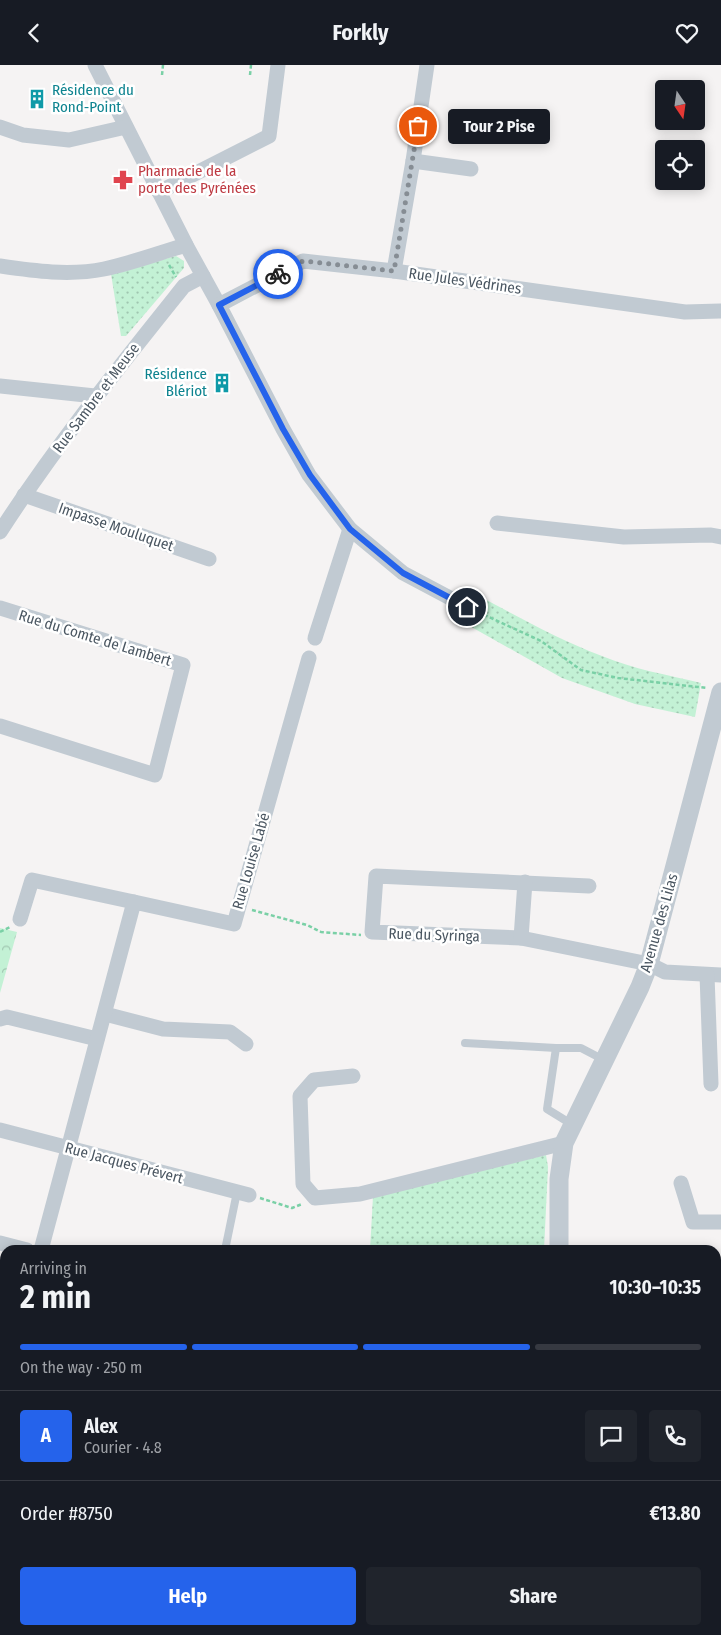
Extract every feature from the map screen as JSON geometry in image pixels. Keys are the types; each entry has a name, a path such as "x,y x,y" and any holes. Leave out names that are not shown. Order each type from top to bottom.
{"street":[{"path":"95,65 186,245 305,468 350,529 403,573 467,607"},
{"path":"159,192 269,136 278,65"},
{"path":"394,271 427,65"},
{"path":"0,127 23,135 69,139 126,127"},
{"path":"413,161 472,169"},
{"path":"0,266 31,271 66,272 103,269 186,245"},
{"name":"Rue Jules Védrines","path":"219,305 303,261 394,271 685,312 720,311"},
{"name":"Rue Sambre et Meuse","path":"0,532 24,495 95,396 184,286 203,276"},
{"path":"0,387 95,396"},
{"name":"Impasse Mouluquet","path":"24,495 209,559"},
{"path":"497,523 624,537 711,535 721,537"},
{"path":"315,638 350,529"},
{"name":"Rue du Comte de Lambert","path":"0,609 183,665 155,775 0,726"},
{"name":"Rue Louise Labé","path":"134,902 234,924 309,658"},
{"name":"Avenue des Lilas","path":"559,1245 559,1179 564,1143 640,987 649,964 715,690"},
{"name":"Rue du Syringa","path":"588,886 376,876 372,932 521,938 649,964 665,973 714,975"},
{"path":"20,919 32,880 134,902 42,1245"},
{"path":"521,938 525,882"},
{"path":"711,1084 714,975"},
{"path":"105,1014 163,1029 230,1032 246,1043"},
{"path":"0,1019 7,1017 97,1039"},
{"path":"353,1076 314,1080 300,1096 304,1184 315,1198 360,1194 564,1143"},
{"name":"Rue Jacques Prévert","path":"0,1130 243,1193"},
{"path":"680,1183 694,1222 721,1223"}],"lane":[{"path":"466,1043 581,1048 604,1060"},
{"path":"556,1048 547,1109 573,1125"},
{"path":"226,1245 243,1193"}],"path":[{"path":"162,65 162,75"},
{"path":"250,75 251,65"},
{"path":"167,251 167,262 184,286"},
{"path":"467,607 541,641 581,670 618,678 715,690"},
{"path":"238,907 307,925 321,932 366,935 372,932"},
{"path":"243,1193 292,1208 315,1198"}],"green space":[{"path":"176,256 184,261 184,268 126,336 121,336 111,274"},
{"path":"475,594 553,635 614,661 701,683 695,717 635,704 562,678 459,620"},
{"path":"0,928 17,932 0,993"},
{"path":"546,1155 548,1167 544,1245 370,1245 373,1196"}],"way so far":[{"path":"278,274 303,261 394,271 418,126"}],"place":[{"name":"Résidence du Rond-Point","path":"37,99"},
{"name":"Tour 2 Pise","path":"418,126"},
{"name":"Pharmacie de la porte des Pyrénées","path":"123,180"},
{"name":"Résidence Blériot","path":"222,383"}],"route":[{"path":"278,274 219,305 283,429 310,475 350,529 403,573 467,607"}]}
